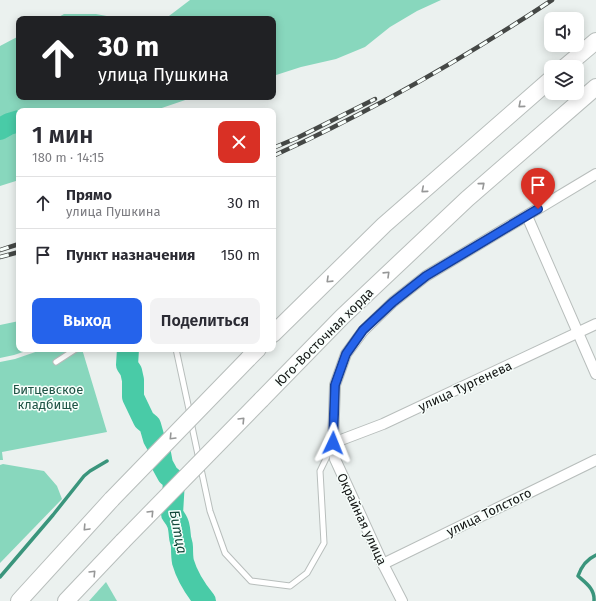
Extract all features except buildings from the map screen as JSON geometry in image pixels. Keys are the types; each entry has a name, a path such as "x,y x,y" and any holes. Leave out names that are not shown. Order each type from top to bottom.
{"main road":[{"path":"574,60 596,41"},
{"path":"276,331 384,225 544,85"},
{"name":"Юго-Восточная хорда","path":"66,601 342,317 461,204 596,87"},
{"path":"19,601 112,499 253,354"}],"street":[{"name":"Окрайная улица","path":"402,601 383,564 335,459 333,443 335,385 346,354 363,330 393,302 426,276 596,174"},
{"path":"527,216 596,374"},
{"name":"улица Тургенева","path":"333,443 383,424 596,324"},
{"name":"улица Толстого","path":"383,564 596,460"}],"lane":[{"path":"56,362 71,352"},
{"path":"177,352 210,511 225,553 251,581 290,586 307,573 324,543 320,472 333,443"}],"green space":[{"path":"190,0 441,0 417,11 390,27 365,47 336,59 301,67 276,75 276,16 169,16"},
{"path":"64,14 96,14 107,16 60,16"},
{"path":"16,38 16,100 185,100 162,108 16,108 16,181 0,186 0,46"},
{"path":"16,322 16,352 23,352 0,358 0,325"},
{"name":"Битцевское кладбище","path":"35,352 83,352 107,432 2,452 3,460 0,460 0,362 15,359"},
{"path":"3,464 44,471 57,486 62,499 0,563 0,465"},
{"path":"106,582 117,601 89,601"}],"waterway":[{"name":"Битца","path":"0,129 16,122"},
{"name":"Битца","path":"128,352 127,365 131,371 133,380 133,397 144,420 150,425 154,439 159,448 162,464 168,475 174,480 172,514 179,527 183,562 192,583 205,601"},
{"path":"0,577 84,476 107,461"},
{"path":"594,601 593,593 587,584 578,576 585,564 596,555"}],"railway":[{"path":"276,155 416,84 552,0"},
{"path":"276,147 297,138 375,99"},
{"path":"0,250 16,245"},
{"path":"0,257 16,253"}],"route":[{"path":"333,443 335,385 346,354 363,330 393,302 426,276 538,209"}]}
